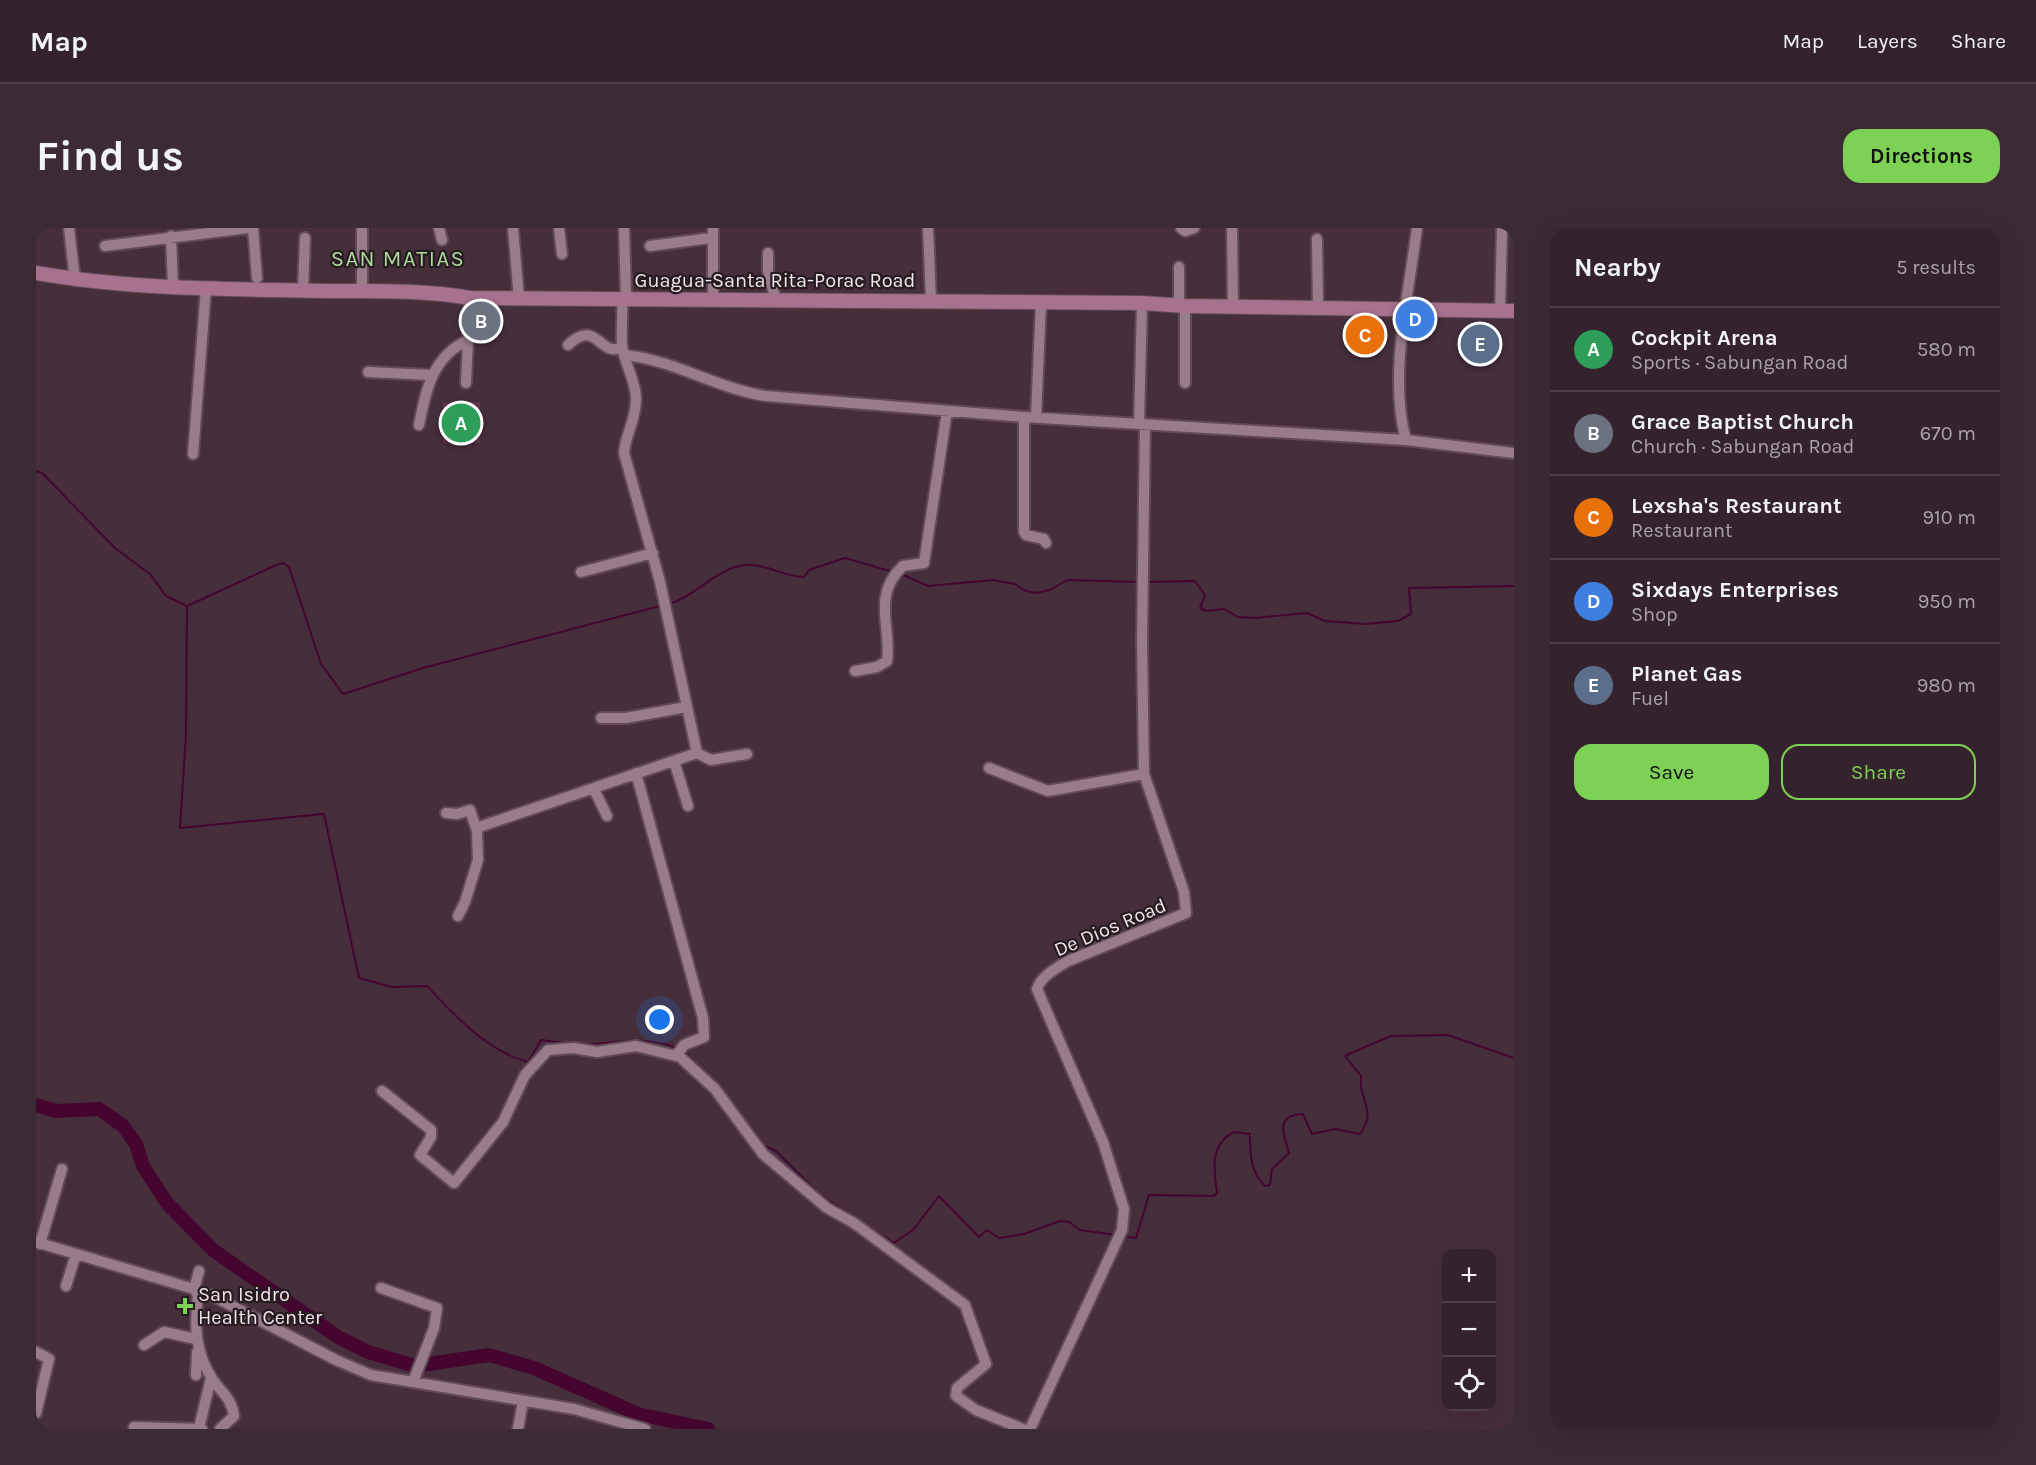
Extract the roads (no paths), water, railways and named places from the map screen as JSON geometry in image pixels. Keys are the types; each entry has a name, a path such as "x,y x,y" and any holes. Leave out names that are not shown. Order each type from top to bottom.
{"main road":[{"name":"Guagua-Santa Rita-Porac Road","path":"36,273 75,280 172,288 362,291 470,298 713,298 1142,303 1182,306 1507,311"}],"street":[{"path":"69,228 75,280"},
{"path":"105,246 248,228"},
{"path":"253,228 257,278"},
{"path":"362,228 362,291"},
{"path":"439,228 442,240"},
{"path":"513,228 519,299"},
{"path":"559,228 562,254"},
{"path":"624,228 624,351 636,398 633,426 624,442 624,453 652,553 697,753"},
{"path":"928,228 931,301"},
{"path":"1181,228 1185,231 1194,228"},
{"path":"1232,228 1233,306"},
{"path":"1406,440 1398,401 1406,310 1417,228"},
{"path":"1502,228 1507,311"},
{"path":"650,246 712,233 713,298"},
{"path":"171,237 172,288"},
{"path":"303,290 305,238"},
{"path":"1317,239 1318,308"},
{"path":"768,253 768,271 776,300"},
{"path":"1179,267 1185,383"},
{"path":"193,454 206,288"},
{"path":"466,383 470,298"},
{"path":"1036,417 1041,302"},
{"name":"De Dios Road","path":"1030,1429 1122,1230 1124,1209 1103,1142 1037,990 1046,976 1068,961 1186,913 1184,892 1144,774 1142,303"},
{"path":"568,345 581,336 597,337 606,348 618,349 747,394 1024,417 1406,440 1514,453"},
{"path":"419,425 431,375 458,345 468,340"},
{"path":"368,372 431,375"},
{"path":"855,671 877,667 887,661 883,616 886,597 897,573 903,566 924,563 927,556 947,411"},
{"path":"1024,417 1024,532 1026,535 1044,539 1046,543"},
{"path":"581,572 652,553"},
{"path":"601,718 626,718 686,707"},
{"path":"476,828 697,753 711,760 747,754"},
{"path":"674,761 688,806"},
{"path":"989,768 1048,791 1144,774"},
{"path":"382,1091 431,1130 431,1137 420,1155 454,1184 503,1122 525,1075 548,1050 574,1048 597,1052 636,1046 679,1051 704,1037 703,1018 636,773"},
{"path":"594,789 607,816"},
{"path":"446,813 457,814 470,810 476,828 477,869 458,916"},
{"path":"679,1051 715,1089 763,1154 827,1208 854,1223 965,1305 971,1315 976,1339 986,1366 957,1388 956,1396 976,1410 1023,1429"},
{"path":"62,1169 38,1243 211,1295 362,1371 523,1401 609,1424 645,1429"},
{"path":"66,1286 76,1254"},
{"path":"196,1375 196,1292 199,1271"},
{"path":"381,1288 437,1308 434,1328 414,1379"},
{"path":"144,1345 164,1332 197,1344 211,1378 230,1400 233,1408 234,1416 220,1429"},
{"path":"36,1352 46,1356 49,1364 36,1413"},
{"path":"134,1427 200,1429 211,1378"},
{"path":"518,1429 523,1401"}],"waterway":[{"path":"36,471 42,473 115,548 150,574 166,596 187,606 274,566 283,563 289,567 321,664 343,694 423,668 660,606"},
{"path":"669,604 678,601 727,570 744,565 754,565 804,577 809,570 845,558 893,572"},
{"path":"901,574 928,586 993,580 1015,584 1023,590 1035,593 1050,590 1067,580 1139,582"},
{"path":"1147,582 1195,581 1205,595 1200,608 1206,611 1224,609 1238,617 1255,618 1307,613 1325,621 1366,624 1398,621 1411,614 1409,588 1514,586"},
{"path":"187,606 186,735 180,828 324,814 359,978 392,987 427,986 485,1041 513,1057 528,1062 541,1040 587,1044 645,1041 676,1048"},
{"path":"1122,1236 1136,1238 1149,1195 1214,1196 1217,1193 1214,1167 1217,1151 1226,1137 1234,1132 1250,1134 1254,1168 1265,1186 1270,1185 1272,1169 1289,1153 1283,1127 1288,1118 1303,1114 1312,1134 1335,1129 1360,1134 1365,1125 1367,1111 1361,1076 1345,1056 1351,1053 1391,1036 1448,1035 1514,1058"},
{"path":"684,1051 703,1071"},
{"path":"725,1094 765,1146 776,1151 819,1194 894,1243 913,1230 939,1196 979,1237 987,1230 999,1238 1024,1234 1060,1221 1069,1222 1080,1230 1116,1235"},
{"path":"36,1105 56,1111 99,1109 123,1126 136,1144 143,1166 167,1203 213,1250 338,1337 368,1352 415,1366 489,1355 534,1368 638,1414 708,1429"}],"place":[{"name":"Sixdays Enterprises","path":"1415,319"},
{"name":"Grace Baptist Church","path":"481,321"},
{"name":"Lexsha's Restaurant","path":"1365,335"},
{"name":"Planet Gas","path":"1480,344"},
{"name":"Cockpit Arena","path":"461,423"},
{"name":"San Isidro Health Center","path":"185,1306"}],"district":[{"name":"SAN MATIAS","path":"398,258"}]}
